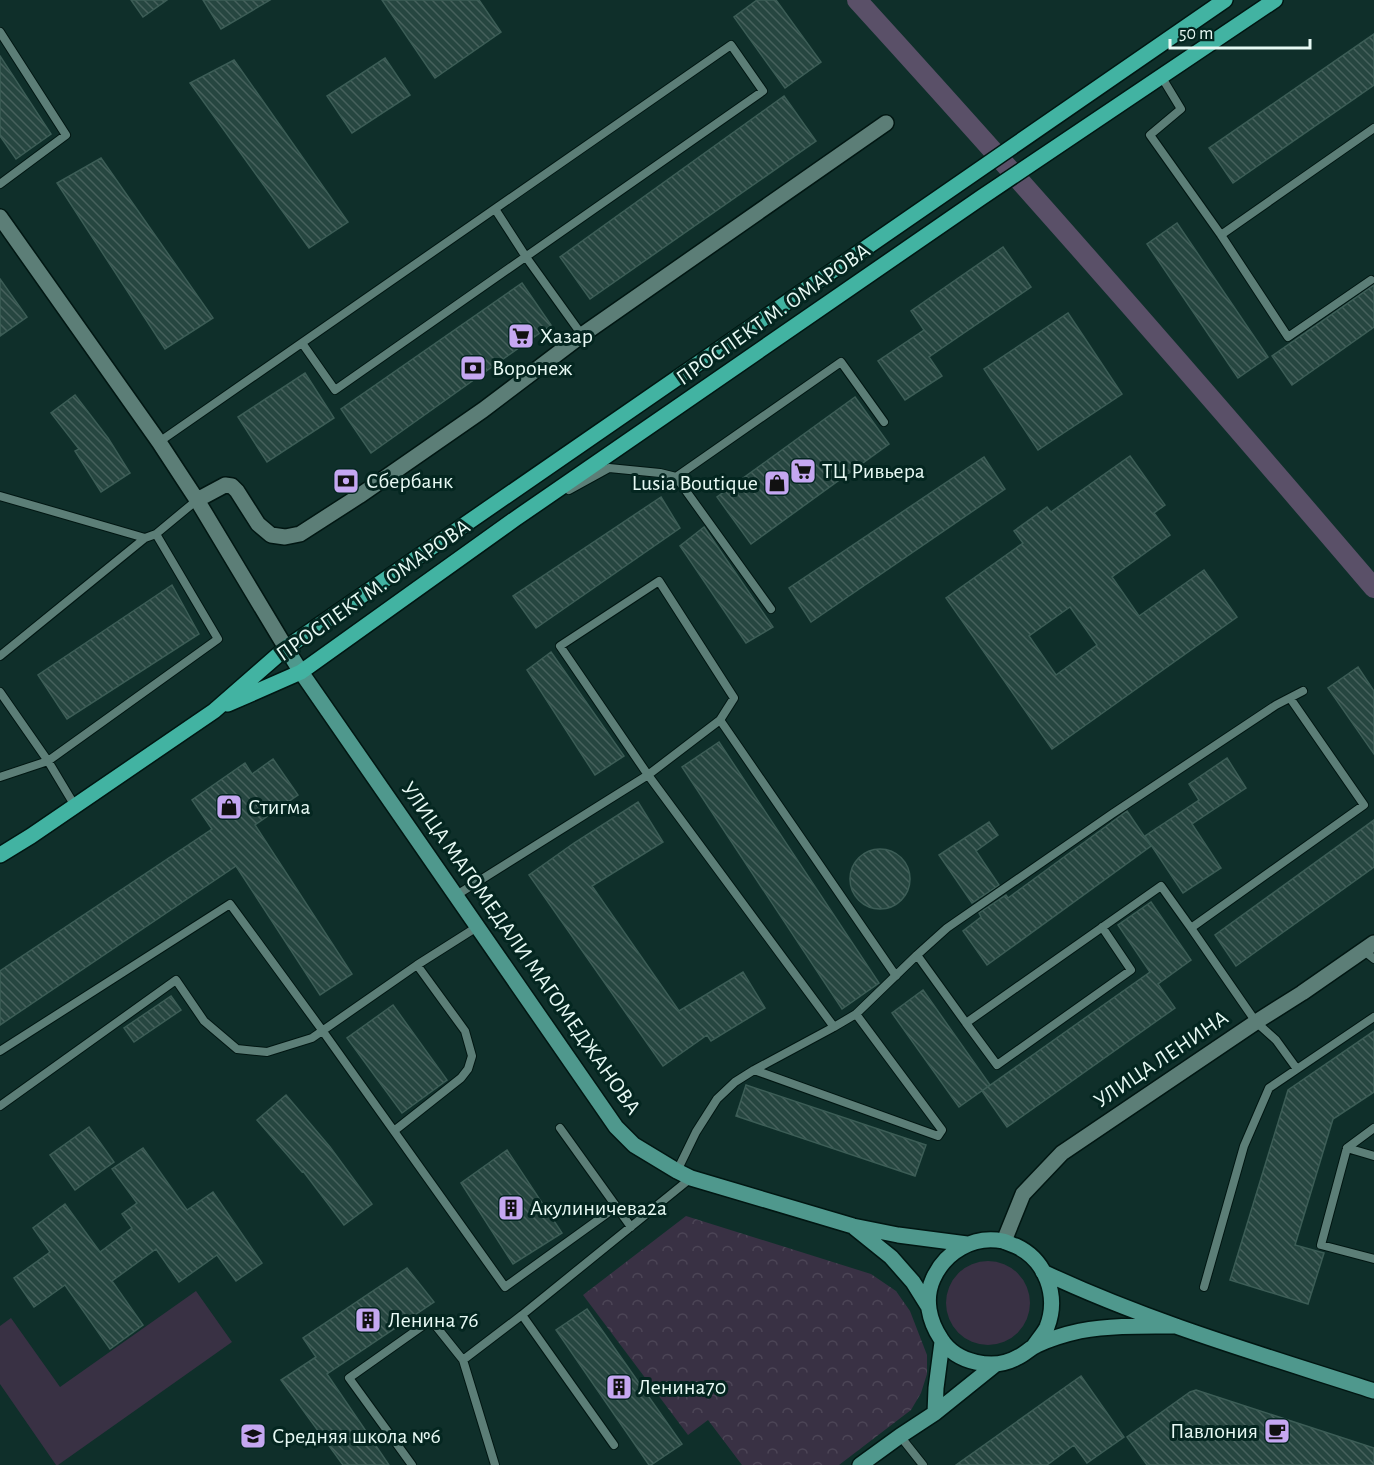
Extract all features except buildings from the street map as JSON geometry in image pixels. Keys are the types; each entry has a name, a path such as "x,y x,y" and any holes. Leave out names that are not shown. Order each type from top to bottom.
{"main road":[{"name":"ПРОСПЕКТ М. ОМАРОВА","path":"213,711 286,648 1225,0"},
{"name":"ПРОСПЕКТ М. ОМАРОВА","path":"213,711 301,672 515,519 982,196 1275,0"},
{"name":"УЛИЦА МАГОМЕДАЛИ МАГОМЕДЖАНОВА","path":"286,648 616,1127 634,1145 691,1178 853,1226 898,1235 967,1244"},
{"path":"0,855 213,711"},
{"name":"УЛИЦА МАГОМЕДАЛИ МАГОМЕДЖАНОВА","path":"853,1226 891,1257 913,1282 928,1306"},
{"path":"1034,1346 1046,1328 1052,1307 1050,1286 1040,1266 1025,1251 1004,1241 986,1240 967,1244 950,1254 937,1269 930,1287 928,1306 932,1325 942,1342 957,1355 974,1362 996,1364 1017,1358 1034,1346 1079,1331 1116,1326 1176,1326"},
{"path":"1043,1272 1085,1292 1176,1326 1374,1390"},
{"path":"935,1413 942,1342"},
{"path":"860,1465 935,1413 996,1364"}],"street":[{"path":"197,500 225,485 232,486 258,524 271,535 285,537 300,534 483,411 582,335 886,123"},
{"path":"0,218 159,442 197,500 286,648"},
{"name":"УЛИЦА ЛЕНИНА","path":"1004,1241 1023,1194 1062,1153 1256,1022 1370,951"}],"lane":[{"path":"0,32 66,135 0,184"},
{"path":"159,442 731,45 763,91 335,390 302,343"},
{"path":"1161,76 1181,109 1150,135 1221,235 1288,337 1371,280"},
{"path":"1221,235 1374,128"},
{"path":"495,209 582,335"},
{"path":"676,477 841,362 884,422"},
{"path":"515,519 609,468 660,472 676,477 771,609"},
{"path":"0,496 145,538"},
{"path":"0,656 145,538 156,534 197,500"},
{"path":"0,777 48,761 218,639 156,534"},
{"path":"455,896 648,775 720,720 734,698 659,580 560,646 648,775 834,1028"},
{"path":"677,1171 696,1132 717,1099 735,1082 856,1014 947,928 1112,814 1266,712 1303,691"},
{"path":"0,692 48,761 75,806"},
{"path":"1191,928 1364,806 1290,698"},
{"path":"720,720 896,976"},
{"path":"966,1023 1161,886 1256,1022 1276,1040 1297,1069"},
{"path":"0,1051 230,904 505,1287 616,1206"},
{"path":"0,1106 176,980 204,1021 237,1049 267,1052 312,1038 417,965 477,927"},
{"path":"917,955 997,1065 1131,970 1102,927"},
{"path":"394,1131 461,1078 472,1056 465,1031 417,965"},
{"path":"754,1070 938,1136 942,1130 856,1014"},
{"path":"1204,1287 1244,1146 1269,1088 1374,1017"},
{"path":"560,1128 631,1227"},
{"path":"1374,1128 1347,1148 1321,1245 1374,1259"},
{"path":"1347,1148 1374,1156"},
{"path":"463,1360 691,1178"},
{"path":"522,1315 614,1445"},
{"path":"412,1465 349,1378 431,1320 463,1360 495,1465"},
{"path":"900,1436 923,1465"}],"green space":[{"path":"686,1216 871,1274 896,1291 910,1311 927,1355 927,1374 921,1393 911,1410 839,1465 742,1465 708,1420 688,1435 583,1295"},
{"path":"988,1261 1004,1264 1018,1273 1027,1287 1030,1303 1027,1319 1018,1333 1004,1342 988,1345 972,1342 958,1333 949,1319 946,1303 949,1287 958,1273 972,1264"},
{"path":"196,1291 232,1342 56,1465 0,1384 0,1326 11,1318 60,1387"}],"waterway":[{"path":"857,0 1118,292 1374,588"}],"place":[{"name":"Хазар","path":"521,336"},
{"name":"Воронеж","path":"473,368"},
{"name":"ТЦ Ривьера","path":"803,471"},
{"name":"Сбербанк","path":"346,481"},
{"name":"Lusia Boutique","path":"777,483"},
{"name":"Стигма","path":"229,807"},
{"name":"Акулиничева2а","path":"511,1208"},
{"name":"Ленина 76","path":"368,1320"},
{"name":"Ленина70","path":"619,1387"},
{"name":"Павлония","path":"1277,1431"},
{"name":"Средняя школа №6","path":"253,1436"}]}
